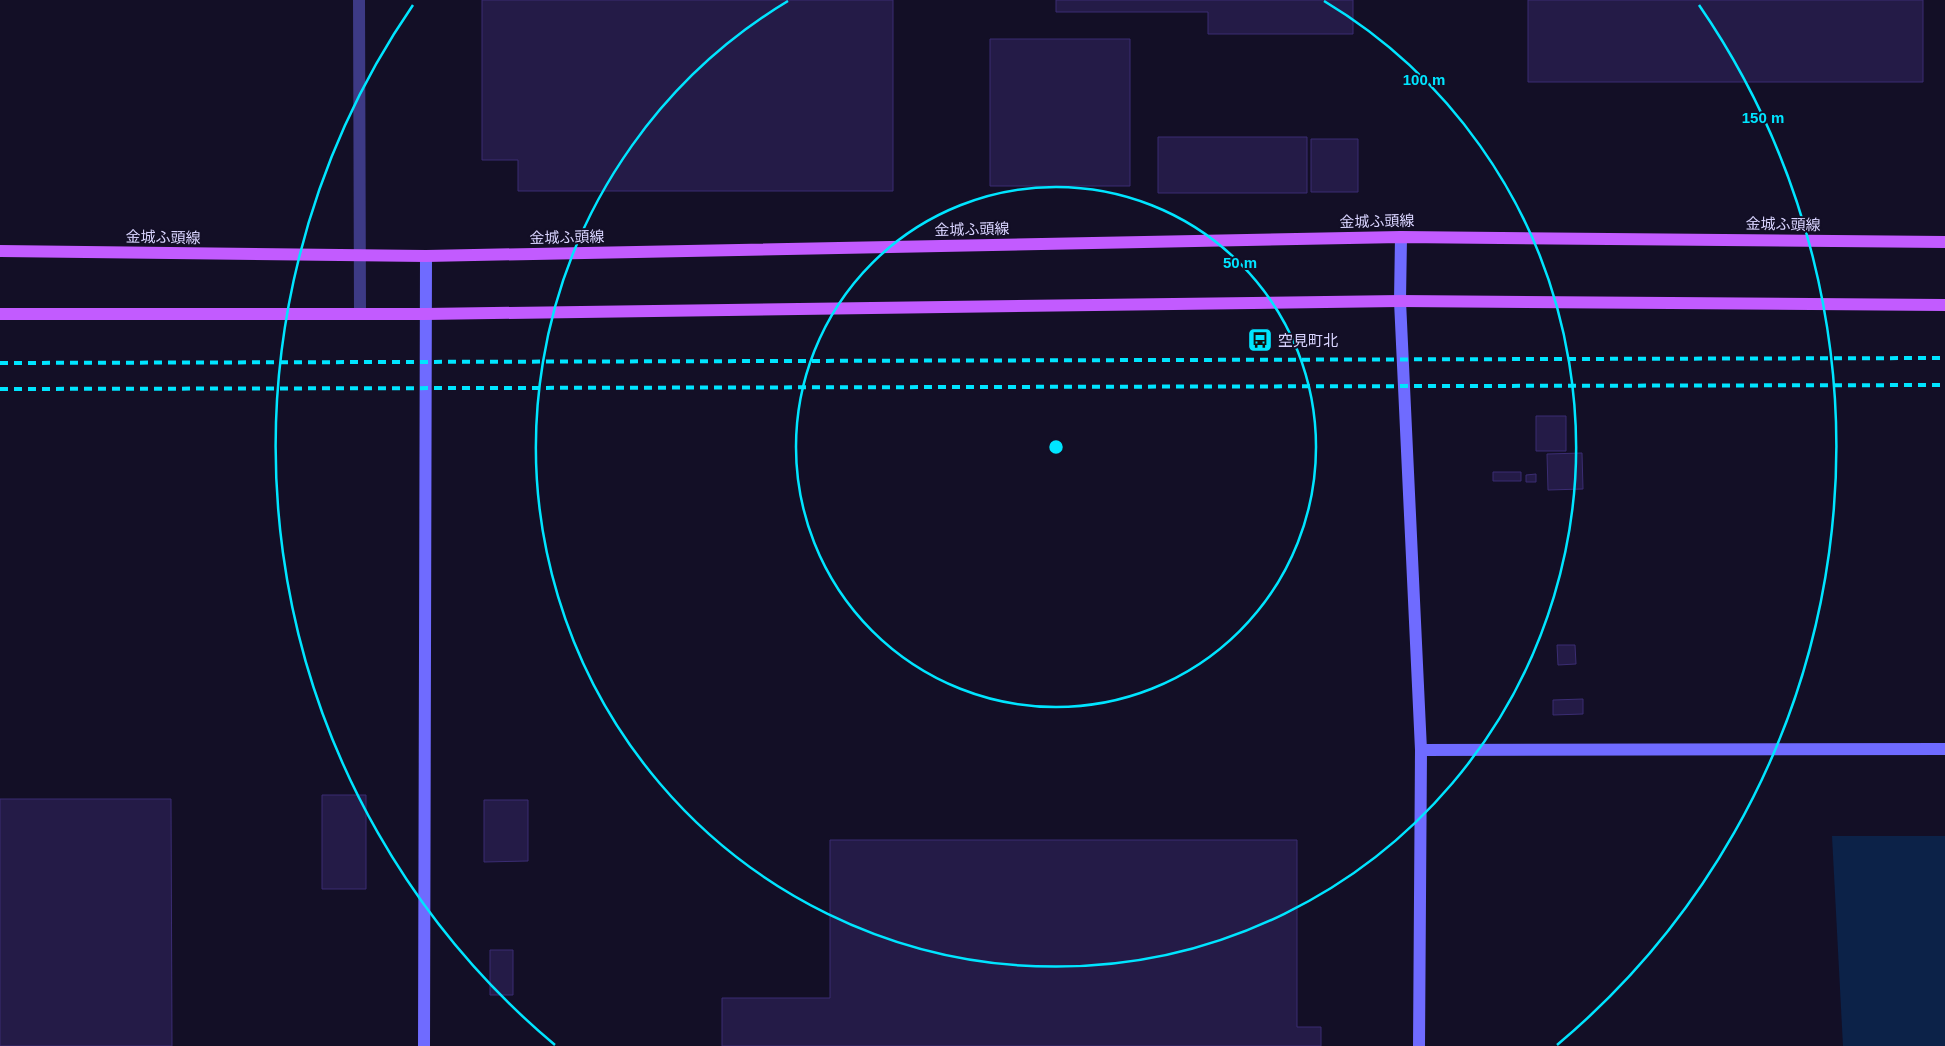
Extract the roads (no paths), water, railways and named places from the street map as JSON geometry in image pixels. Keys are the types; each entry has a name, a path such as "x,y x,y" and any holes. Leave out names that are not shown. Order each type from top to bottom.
{"main road":[{"name":"金城ふ頭線","path":"0,251 426,256 1401,237 1945,242"},
{"path":"0,314 425,314 1400,301 1945,305"}],"street":[{"path":"1401,237 1400,301 1421,750 1418,1046"},
{"path":"424,1046 426,256"},
{"path":"1421,750 1945,749"}],"lane":[{"path":"359,0 360,314"}],"water":[{"path":"1832,836 1945,836 1945,1046 1843,1046"}],"railway":[{"path":"0,363 1945,358"},
{"path":"0,389 1945,385"}],"place":[{"name":"空見町北","path":"1260,340"}]}
